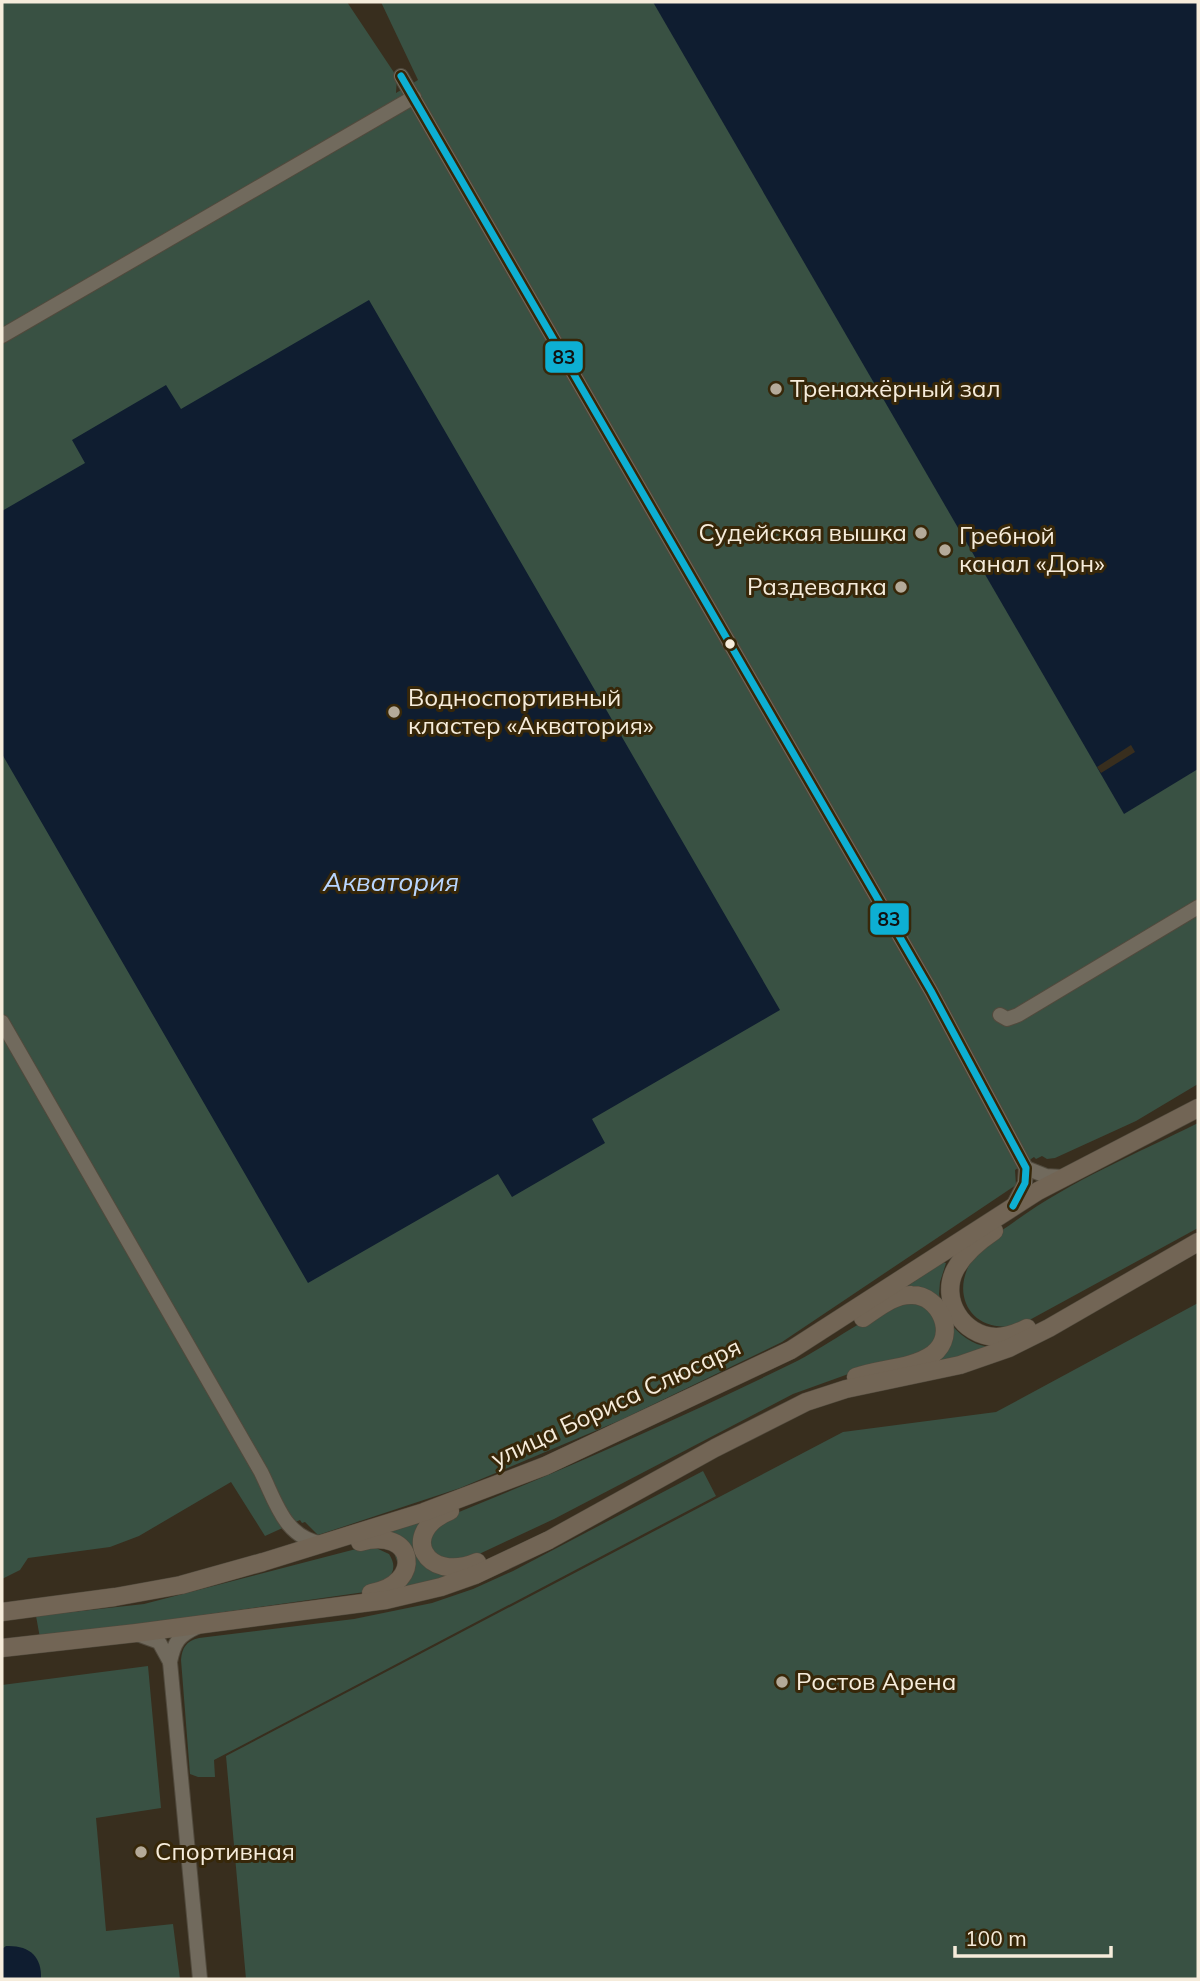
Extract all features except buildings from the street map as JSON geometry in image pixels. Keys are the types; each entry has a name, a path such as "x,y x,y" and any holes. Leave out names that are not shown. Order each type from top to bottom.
{"main road":[{"name":"улица Бориса Слюсаря","path":"2,1612 181,1584 272,1560 500,1484 545,1466 791,1350 1038,1191 1198,1108"},
{"path":"1038,1191 1038,1199 979,1241 955,1269 950,1295 960,1320 982,1335 1012,1335 1097,1291 1108,1293"},
{"path":"806,1402 846,1389 933,1372 986,1357 1039,1333 1198,1242"},
{"path":"2,1648 386,1600 441,1587 475,1575 549,1540 715,1448 854,1377 916,1362 933,1354 940,1346 945,1325 936,1306 923,1297 903,1295 838,1334 791,1350"},
{"path":"500,1484 494,1493 443,1514 426,1526 422,1538 423,1548 431,1562 447,1569 458,1568 473,1564 534,1536 542,1535 549,1540"},
{"path":"316,1547 323,1552 380,1538 398,1544 406,1560 403,1576 388,1589 326,1600 316,1608"}],"street":[{"path":"401,76 931,991 1026,1168 1026,1184 1013,1206"},
{"path":"2,336 414,97"},
{"path":"1000,1015 1007,1019 1018,1015 1198,907"},
{"path":"2,1022 261,1472 290,1528 316,1547"},
{"path":"1026,1168 1046,1176 1063,1177"},
{"path":"272,1560 288,1538 290,1528"},
{"path":"200,1979 170,1662 175,1641 182,1634 211,1622"},
{"path":"136,1633 159,1642 170,1662"}],"green space":[{"path":"2,2 347,2 397,77 396,93 418,80 381,2 1198,2 1198,1084 1136,1121 1055,1158 1034,1157 1015,1170 1016,1185 782,1342 621,1420 460,1488 318,1535 300,1520 265,1536 231,1482 139,1536 110,1547 28,1558 20,1570 2,1579"},
{"path":"1198,1123 1198,1228 1024,1323 1006,1327 991,1325 978,1319 969,1310 964,1298 963,1284 967,1268 994,1236 1035,1207 1080,1181"},
{"path":"943,1262 946,1263 939,1294 942,1309 906,1287"},
{"path":"913,1300 935,1312 939,1336 921,1355 854,1372 793,1394 554,1519 460,1563 431,1554 429,1533 442,1519 705,1405 806,1356 883,1311"},
{"name":"Ростов Арена","path":"1198,1303 1198,1979 246,1979 226,1756 843,1432 996,1412"},
{"path":"947,1320 966,1338 990,1347 937,1364"},
{"path":"703,1471 716,1496 214,1760 215,1777 190,1774 181,1660 184,1649 191,1641 354,1619 432,1603 513,1571"},
{"path":"423,1520 421,1525 444,1577 406,1588 387,1532"},
{"path":"376,1548 389,1554 393,1571 372,1591 40,1638 36,1616 144,1604 356,1549"},
{"path":"148,1666 161,1808 96,1818 106,1931 173,1924 180,1979 2,1979 2,1685"}],"water":[{"name":"Гребной канал «Дон»","path":"653,2 1198,2 1198,769 1124,814"},
{"name":"Акватория","path":"369,300 780,1010 592,1119 605,1143 512,1197 498,1174 308,1283 2,754 2,511 85,463 72,440 166,385 181,409"},
{"path":"6,1946 21,1948 32,1954 39,1964 41,1979 2,1979 2,1949"}],"pier":[{"path":"1131,745 1135,752 1101,773 1097,767"}],"transit line":[{"name":"83","path":"401,76 931,991 1026,1168 1025,1183 1013,1206"}],"place":[{"name":"Тренажёрный зал","path":"776,389"},
{"name":"Судейская вышка","path":"921,533"},
{"name":"Гребной канал «Дон»","path":"945,550"},
{"name":"Раздевалка","path":"901,587"},
{"name":"Водноспортивный кластер «Акватория»","path":"394,712"},
{"name":"Ростов Арена","path":"782,1682"},
{"name":"Спортивная","path":"141,1852"}]}
